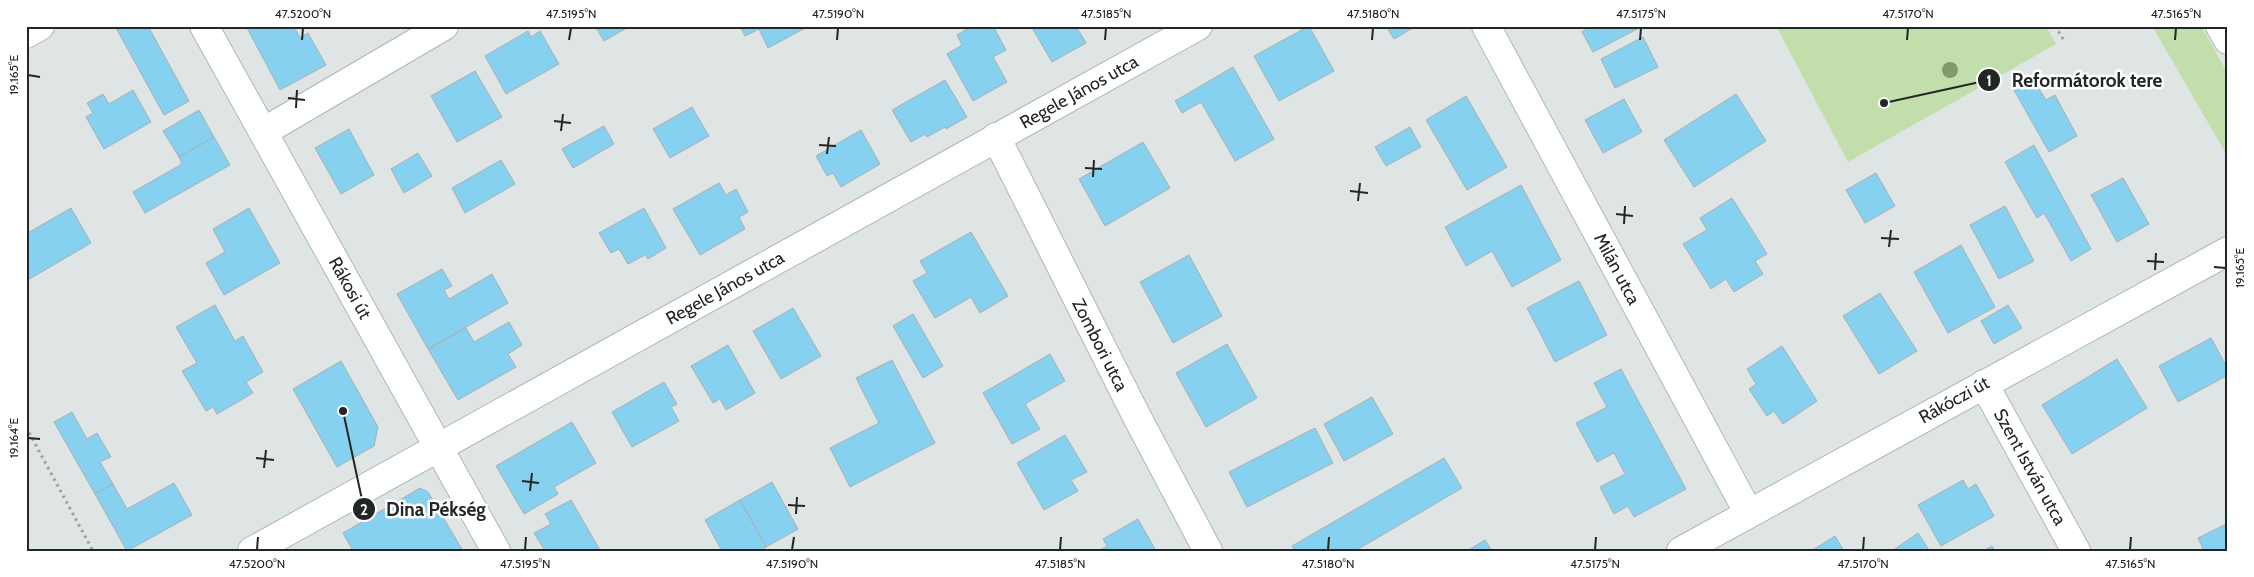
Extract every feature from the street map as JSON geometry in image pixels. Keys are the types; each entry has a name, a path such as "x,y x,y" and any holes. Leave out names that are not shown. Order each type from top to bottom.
{"street":[{"path":"26,34 40,26"},
{"name":"Rákosi út","path":"204,26 496,551"},
{"path":"263,132 444,26"},
{"name":"Regele János utca","path":"252,551 1198,26"},
{"name":"Milán utca","path":"1486,26 1748,512"},
{"path":"2220,26 2228,40"},
{"name":"Zombori utca","path":"996,137 1137,417 1208,551"},
{"name":"Rákóczi út","path":"1680,551 2228,250"},
{"name":"Szent István utca","path":"1984,384 2076,551"}],"path":[{"path":"2056,26 2064,42"},
{"path":"26,427 94,551"}],"green space":[{"path":"1776,26 2046,26 2056,44 1848,162"},
{"path":"2152,26 2201,26 2228,74 2228,157"}],"building":[{"path":"115,26 148,26 189,101 164,115"},
{"path":"246,26 294,26 300,38 308,33 326,65 280,90"},
{"path":"595,26 630,26 604,41"},
{"path":"740,26 809,26 768,48 759,29 745,36"},
{"path":"972,26 993,26 1006,50 993,57 1007,82 973,101 947,54 962,45 957,35"},
{"path":"1031,26 1076,26 1086,43 1052,62"},
{"path":"1309,26 1334,71 1279,101 1254,56"},
{"path":"1386,26 1416,26 1394,39"},
{"path":"1592,26 1641,27 1593,52 1582,32"},
{"path":"528,31 531,37 540,31 559,64 506,94 485,56"},
{"path":"1643,37 1658,67 1615,88 1601,59"},
{"path":"1233,67 1274,139 1235,161 1201,102 1182,113 1175,101"},
{"path":"475,71 502,117 457,142 431,96"},
{"path":"2033,79 2046,100 2055,95 2077,136 2049,152 2014,90"},
{"path":"945,80 967,117 946,129 945,127 927,137 925,134 911,142 892,110"},
{"path":"133,90 151,122 104,149 86,117 93,113 87,103 103,94 109,104"},
{"path":"1736,94 1766,141 1694,187 1664,140"},
{"path":"1466,96 1507,167 1467,190 1426,120"},
{"path":"1624,99 1642,132 1603,153 1585,120"},
{"path":"692,107 709,136 670,158 653,129"},
{"path":"199,110 214,137 179,157 163,131"},
{"path":"604,126 614,144 573,168 562,149"},
{"path":"1410,127 1421,147 1386,166 1375,147"},
{"path":"349,129 374,175 341,194 315,148"},
{"path":"861,130 880,164 841,187 833,173 827,176 816,156"},
{"path":"214,137 230,165 145,213 133,192 182,164 179,157"},
{"path":"1143,142 1170,188 1105,226 1079,179"},
{"path":"2034,145 2091,249 2071,261 2044,213 2037,218 2005,162"},
{"path":"418,153 432,176 404,193 391,169"},
{"path":"501,160 515,184 465,213 452,188"},
{"path":"1876,173 1895,206 1865,223 1846,190"},
{"path":"2123,178 2149,224 2117,242 2091,195"},
{"path":"719,183 726,195 736,189 748,212 739,217 745,229 700,255 673,209"},
{"path":"1521,185 1561,260 1512,287 1492,251 1466,266 1445,227"},
{"path":"1732,198 1767,254 1755,261 1763,274 1734,292 1726,279 1711,289 1683,244 1707,230 1700,218"},
{"path":"2005,206 2034,261 1999,279 1970,225"},
{"path":"71,208 91,243 26,281 26,234"},
{"path":"249,208 280,263 224,295 206,263 225,252 213,229"},
{"path":"644,208 666,248 648,259 645,255 628,264 619,249 611,253 599,233"},
{"path":"971,232 1008,296 980,313 971,297 935,318 913,281 927,273 920,261"},
{"path":"1961,245 1995,307 1948,333 1914,272"},
{"path":"1189,255 1222,316 1173,343 1140,282"},
{"path":"442,269 452,286 444,290 449,299 492,274 508,303 428,349 397,294"},
{"path":"1579,281 1607,335 1555,362 1527,308"},
{"path":"1880,293 1917,351 1879,374 1843,316"},
{"path":"215,305 235,341 243,336 263,372 246,382 253,393 217,414 213,407 206,411 182,371 197,363 176,327"},
{"path":"2008,305 2022,328 1994,344 1981,321"},
{"path":"793,308 821,356 781,379 753,331"},
{"path":"913,314 943,366 923,378 893,326"},
{"path":"509,322 522,345 508,354 516,367 458,400 428,349 466,328 474,342"},
{"path":"2211,338 2228,369 2228,375 2178,402 2159,366"},
{"path":"1227,344 1257,398 1206,427 1176,373"},
{"path":"728,345 755,393 726,410 720,399 713,403 691,366"},
{"path":"1782,346 1817,401 1783,424 1774,411 1767,416 1749,389 1756,384 1747,369"},
{"path":"1050,354 1065,381 1025,404 1040,429 1012,444 983,393"},
{"path":"2117,359 2147,408 2072,454 2042,405"},
{"path":"892,360 935,443 850,487 830,448 879,423 856,378"},
{"path":"341,361 378,427 374,446 337,467 293,389"},
{"path":"1621,369 1686,489 1634,517 1628,506 1614,514 1600,487 1625,474 1614,453 1597,462 1576,423 1607,407 1594,383"},
{"path":"664,382 677,404 671,407 679,421 632,447 612,412"},
{"path":"1372,397 1393,434 1344,461 1324,424"},
{"path":"72,412 87,439 97,433 111,457 100,462 113,484 95,494 54,422"},
{"path":"572,422 596,463 554,487 558,494 524,514 496,466"},
{"path":"1315,428 1333,463 1247,507 1229,472"},
{"path":"1065,435 1087,472 1071,480 1078,491 1044,510 1017,463"},
{"path":"1444,458 1462,488 1355,551 1295,551 1292,546"},
{"path":"1963,480 1968,489 1976,484 1994,516 1941,546 1918,505"},
{"path":"772,482 798,529 766,547 740,500"},
{"path":"174,483 192,515 127,551 95,494 113,484 127,509"},
{"path":"420,488 428,492 463,551 353,551 343,533"},
{"path":"571,500 599,551 545,551 534,533 551,524 545,514"},
{"path":"740,500 766,547 760,551 722,551 705,520"},
{"path":"1138,519 1156,551 1098,551 1107,546 1103,539"},
{"path":"2228,523 2228,551 2204,551 2198,538"},
{"path":"1918,533 1929,550 1892,551"},
{"path":"1835,536 1844,551 1811,551"},
{"path":"1485,540 1492,551 1467,551"},
{"path":"1992,546 1995,551 1983,551"}],"place":[{"name":"Reformátorok tere","path":"1884,103"},
{"name":"Dina Pékség","path":"343,411"}]}
